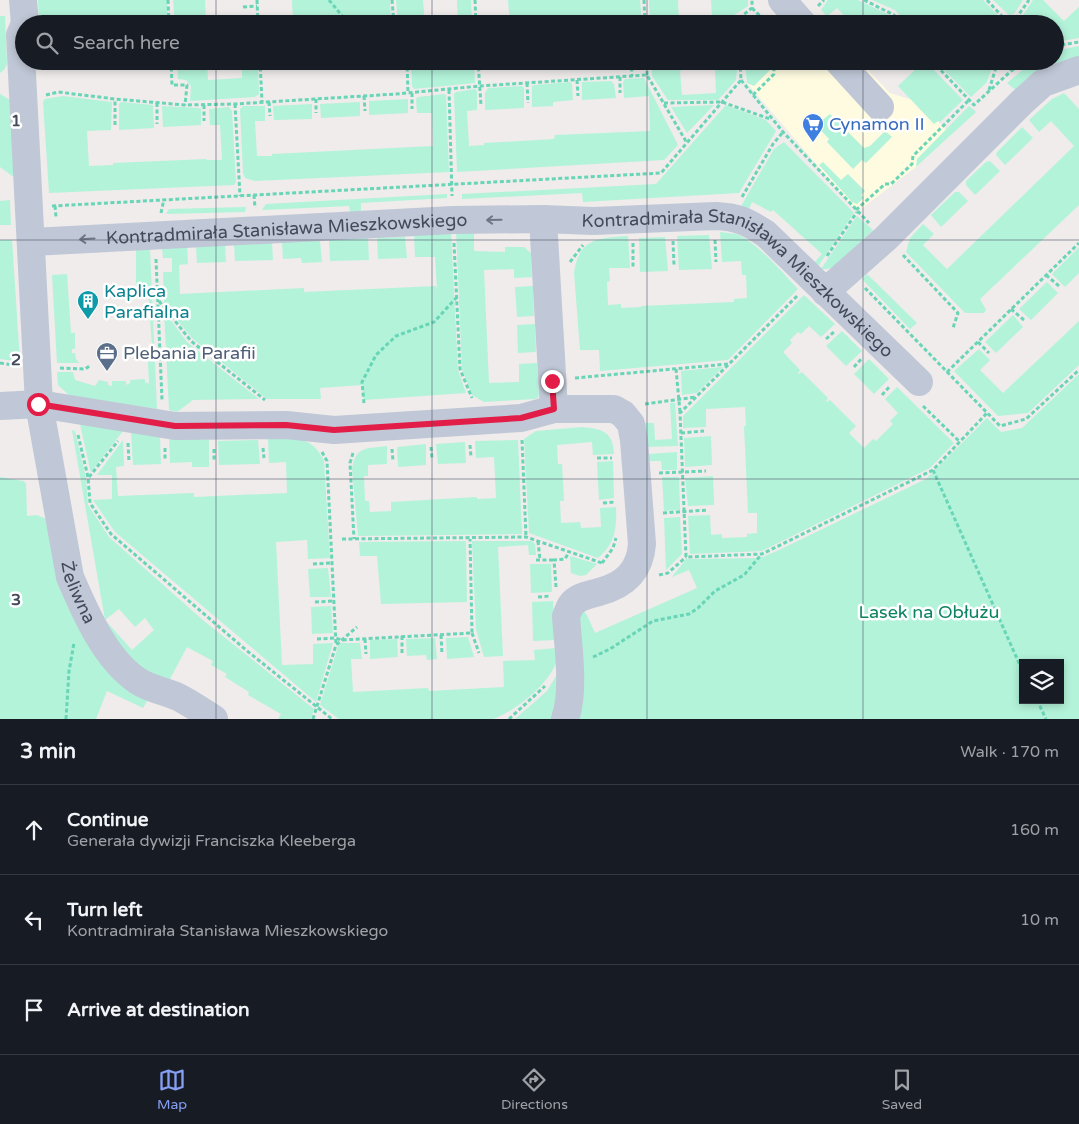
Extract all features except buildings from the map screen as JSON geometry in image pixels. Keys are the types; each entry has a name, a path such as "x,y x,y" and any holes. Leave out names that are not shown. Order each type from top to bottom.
{"street":[{"name":"Żeliwna","path":"23,0 24,15"},
{"path":"782,0 795,15"},
{"name":"Żeliwna","path":"22,70 32,242 38,404 70,577 78,597 106,649 139,682 177,696 214,719"},
{"path":"846,70 880,107"},
{"path":"819,286 894,244 1023,101 1043,83 1079,70"},
{"name":"Kontradmirała Stanisława Mieszkowskiego","path":"32,242 453,220 543,219 593,221 716,216 735,217 752,224 766,234 919,382"},
{"name":"Kontradmirała Stanisława Mieszkowskiego","path":"543,219 564,380 554,409"},
{"path":"0,406 38,404 132,424 175,426 286,425 327,439 521,418 554,409 614,409 623,414 631,424 633,432 642,544 641,556 636,570 623,581 601,592 576,600 570,606 566,616 570,694 569,707 564,719"}],"path":[{"path":"168,0 169,15"},
{"path":"257,0 258,15"},
{"path":"329,0 341,15"},
{"path":"392,0 393,15"},
{"path":"475,0 476,15"},
{"path":"644,0 645,15"},
{"path":"752,0 752,8 759,15"},
{"path":"864,0 894,15"},
{"path":"987,0 1002,15"},
{"path":"1018,15 1029,0"},
{"path":"243,7 257,6"},
{"path":"743,15 752,8"},
{"path":"1064,44 1079,42"},
{"path":"171,70 172,85 186,85 184,105"},
{"path":"260,70 262,102"},
{"path":"408,70 412,109"},
{"path":"479,70 481,105"},
{"path":"632,70 632,76"},
{"path":"647,70 647,75 687,142"},
{"path":"740,70 741,80 783,132 857,211 894,244 904,257 958,313 953,328"},
{"path":"753,95 774,74 774,70"},
{"path":"941,70 974,105 1013,70"},
{"path":"989,91 995,70"},
{"path":"43,96 58,92 184,105 235,104 647,75"},
{"path":"620,77 620,94"},
{"path":"577,80 578,96"},
{"path":"47,206 661,173 741,80"},
{"path":"527,83 528,103"},
{"path":"449,90 460,370 472,398"},
{"path":"364,96 365,111"},
{"path":"115,125 116,99"},
{"path":"316,99 316,113"},
{"path":"680,413 729,364 819,286 819,268 857,211 885,184 891,184 912,164 913,156 969,100"},
{"path":"269,102 270,116"},
{"path":"664,103 722,102 772,119"},
{"path":"157,103 157,124"},
{"path":"235,104 240,196"},
{"path":"204,105 204,121"},
{"path":"735,217 737,206 773,144 783,132"},
{"path":"162,398 156,236 164,199"},
{"path":"715,238 716,262"},
{"path":"570,263 587,240"},
{"path":"672,240 674,266"},
{"path":"633,242 633,267"},
{"path":"947,372 1079,243"},
{"path":"848,271 1000,426 1026,419 1079,370"},
{"path":"1046,275 1059,286"},
{"path":"364,403 362,382 376,356 396,336 434,322 457,297"},
{"path":"158,300 191,342 267,402"},
{"path":"1011,309 1024,320"},
{"path":"978,342 989,353"},
{"path":"564,380 729,364"},
{"path":"74,368 84,369 91,365"},
{"path":"564,380 576,368"},
{"path":"676,369 680,413 686,557 762,554"},
{"path":"614,409 696,396"},
{"path":"72,410 88,477 90,503 111,534 246,650 332,719"},
{"path":"568,658 577,660 595,656 610,649 653,621 689,614 698,608 715,590 744,575 762,554 933,470 987,413"},
{"path":"521,418 526,537"},
{"path":"88,477 132,424"},
{"path":"129,462 132,424"},
{"path":"681,432 704,432"},
{"path":"313,719 336,645 327,439"},
{"path":"470,439 471,457"},
{"path":"354,449 350,463 354,539"},
{"path":"597,458 617,457"},
{"path":"933,470 1019,663"},
{"path":"604,503 618,502"},
{"path":"684,512 708,510"},
{"path":"602,563 613,548 617,535"},
{"path":"342,539 526,537 602,563 623,581"},
{"path":"470,539 472,633 479,652"},
{"path":"538,541 538,560 554,560"},
{"path":"313,564 331,563"},
{"path":"315,602 333,601"},
{"path":"336,645 356,627"},
{"path":"317,639 335,638 342,640 472,633"},
{"path":"441,634 442,654"},
{"path":"66,719 69,672 75,636"},
{"path":"402,636 402,652"},
{"path":"365,638 366,654"},
{"path":"1039,704 1046,719"}],"shaded area":[{"path":"746,70 868,70 890,93 919,102 951,135 916,167 857,212 747,83"}],"green space":[{"path":"38,0 167,0 168,15 39,15"},
{"path":"173,0 205,0 206,15 174,15"},
{"path":"292,0 390,0 391,15 293,15"},
{"path":"396,0 423,0 424,15 397,15"},
{"path":"457,0 471,0 472,15 458,15"},
{"path":"508,0 640,0 641,15 509,15"},
{"path":"649,0 678,0 679,15 650,15"},
{"path":"711,0 748,0 748,6 734,15 712,15"},
{"path":"828,0 858,0 889,15 843,15 837,8 826,15 821,10"},
{"path":"872,0 983,0 997,15 899,15 895,10"},
{"path":"993,0 1023,0 1014,14 1009,15"},
{"path":"1033,0 1043,0 1058,15 1023,15"},
{"path":"1079,7 1079,38 1064,40 1064,21"},
{"path":"0,16 5,16 7,64 0,73"},
{"path":"1079,46 1079,60 1064,64 1064,49"},
{"path":"178,70 207,70 208,80 242,78 242,70 258,70 259,94 255,97 190,101 191,86 186,80 178,79"},
{"path":"411,70 474,70 475,83 414,89 412,86"},
{"path":"652,70 682,70 680,71 682,95 716,93 715,70 737,70 736,80 718,100 668,100 652,76"},
{"path":"746,70 770,70 754,86 747,83"},
{"path":"915,70 934,70 963,100 940,122 938,121 934,124 898,86"},
{"path":"944,70 991,70 987,82 971,97"},
{"path":"1022,70 1048,70 1018,92 1007,83"},
{"path":"644,78 678,145 664,160 457,172 454,94 456,92 475,89 477,91 477,110 467,111 469,146 484,145 484,143 554,139 555,135 650,131 649,96 624,98 623,82 625,79"},
{"path":"611,81 614,84 616,98 582,100 582,82"},
{"path":"570,82 572,84 573,100 553,102 553,106 532,107 532,86"},
{"path":"522,86 524,88 524,108 485,110 485,93 488,88"},
{"path":"1064,93 1079,109 1079,205 980,299 986,310 984,313 965,313 906,252 910,238 923,224 934,234 923,245 947,269 1074,146 1051,121 1039,132 1029,120 1052,99"},
{"path":"0,94 10,100 15,178 0,167"},
{"path":"446,95 449,172 255,181 245,178 243,173 240,109 243,106 265,106 265,121 255,121 257,156 272,156 272,154 433,146 432,113 417,113 416,99 418,97"},
{"path":"63,96 112,102 111,130 87,131 89,166 113,165 113,163 222,160 220,125 210,125 209,109 229,107 232,111 236,182 234,185 49,193 43,102 45,99"},
{"path":"408,99 408,113 369,115 369,101"},
{"path":"121,102 153,105 154,128 119,130 119,104"},
{"path":"360,102 360,116 321,118 320,104"},
{"path":"312,104 312,119 274,120 273,106"},
{"path":"714,105 687,133 671,107"},
{"path":"726,105 766,120 776,131 739,193 583,202 582,193 462,199 462,194 656,184"},
{"path":"162,106 199,108 201,109 201,125 163,127"},
{"path":"969,106 976,112 916,167 917,159"},
{"path":"830,114 864,148 870,146 885,131 892,137 866,163 862,160 853,169 827,142 829,139 816,125"},
{"path":"1022,127 1033,138 1005,165 996,155 997,152"},
{"path":"784,142 854,213 817,268 812,265 822,254 773,210 771,212 752,202 748,211 740,208 774,149"},
{"path":"990,161 1000,171 975,195 966,185 966,181 986,162"},
{"path":"823,162 841,180 848,174 865,191 861,195 864,198 857,204 852,202 819,165"},
{"path":"955,192 959,192 968,201 941,227 931,215"},
{"path":"447,194 447,198 361,203 361,211 350,212 349,206 262,210 266,204"},
{"path":"10,200 11,225 0,225 0,201"},
{"path":"246,207 245,212 166,214 169,209"},
{"path":"857,216 873,230 834,267 821,269"},
{"path":"456,231 474,231 474,251 505,252 505,247 524,247 531,253 532,277 514,278 514,269 484,270 489,383 519,382 519,364 537,363 538,398 484,402 472,395 462,369"},
{"path":"451,232 458,370 466,393 364,400 362,385 320,388 321,399 267,399 192,338 164,304 163,272 172,272 172,258 163,258 162,247 187,245 188,264 179,265 180,294 304,288 304,292 436,286 437,290 435,257 415,257 414,234"},
{"path":"720,232 736,234 752,243 798,289 728,360 600,371 599,350 580,350 574,273 580,253 585,246 599,239 628,236 630,268 609,268 610,281 607,282 608,305 621,304 621,308 734,302 734,299 747,298 746,275 742,275 741,261 722,262"},
{"path":"709,235 712,269 679,270 677,236"},
{"path":"405,237 407,258 378,259 377,238"},
{"path":"665,237 668,271 640,272 639,238"},
{"path":"368,238 369,260 330,261 329,240"},
{"path":"0,240 12,240 20,362 0,359"},
{"path":"320,240 322,262 302,263 301,258 283,259 282,242"},
{"path":"225,243 226,262 197,263 196,246"},
{"path":"272,243 273,260 235,261 234,244"},
{"path":"1079,247 1079,273 1065,287 1052,274"},
{"path":"150,248 157,409 70,396 58,385 57,372 73,372 75,380 95,386 99,380 108,382 108,385 112,386 112,381 126,381 126,385 129,383 130,385 130,380 145,379 145,384 146,382 149,384 148,362 153,361 148,289 136,288 136,249"},
{"path":"67,274 71,333 75,333 75,349 72,349 72,353 75,353 79,363 57,363 52,275"},
{"path":"867,274 917,323 910,329 862,279"},
{"path":"1047,282 1058,293 1031,320 1019,309"},
{"path":"533,286 534,316 517,317 515,287"},
{"path":"804,295 835,324 821,337 809,326 801,334 798,332 790,340 792,343 783,352 800,370 798,374 802,372 828,398 827,402 830,400 856,426 849,433 864,448 873,439 876,441 893,424 890,421 898,413 885,399 897,387 954,443 930,468 762,551 690,554 688,516 710,515 711,535 722,534 722,538 747,537 747,534 757,533 757,513 748,513 744,426 746,426 745,407 706,409 706,427 683,428 683,416"},
{"path":"164,311 187,342 259,399 193,400 177,412 169,410"},
{"path":"1013,315 1023,327 996,353 985,342"},
{"path":"1079,321 1079,365 1028,413 998,416 954,371 979,349 990,360 980,370 1003,393"},
{"path":"535,324 536,352 518,353 517,325"},
{"path":"842,331 862,351 846,366 826,346"},
{"path":"869,359 889,379 874,394 854,374"},
{"path":"723,367 697,393 682,395 681,371"},
{"name":"Lasek na Obłużu","path":"1079,374 1079,719 570,719 576,616 581,608 587,615 595,633 697,588 689,570 672,577 686,559 760,558 926,479 987,418 1001,432 1022,428"},
{"path":"670,403 675,403 678,446 646,447 645,423 654,423 655,440 672,439"},
{"path":"80,424 123,431 91,472 90,469"},
{"path":"582,427 601,430 609,436 614,454 593,455 592,442 557,445 558,464 562,464 564,501 560,501 561,523 580,522 581,528 601,527 600,508 616,507 614,535 604,553 598,558 529,533 524,439 536,431"},
{"path":"72,430 75,431 86,478 88,505 109,537 204,621 314,709 311,719 278,719 281,714 248,695 249,692 225,677 227,674 211,665 213,661 187,647 170,679 158,684 122,661 105,620","holes":["119,609 135,627 145,618 154,630 132,650 105,620"]},
{"path":"131,432 160,436 161,464 133,465"},
{"path":"711,436 712,465 685,467 684,438"},
{"path":"169,437 209,440 209,467 192,467 192,462 170,463"},
{"path":"268,439 294,439 308,442 314,446 324,461 330,558 308,559 307,540 276,542 282,665 313,664 313,644 333,643 316,702 115,532 93,500 112,499 112,475 97,475 123,440 124,466 116,467 118,496 194,493 194,497 287,493 286,462 269,463"},
{"path":"258,440 260,464 219,465 218,441"},
{"path":"518,440 522,534 358,536 352,469 356,456 360,452 368,448 387,446 387,464 368,465 368,476 364,476 365,501 369,501 370,512 391,511 391,502 477,497 477,499 496,498 494,457 476,458 475,441"},
{"path":"465,442 466,463 438,464 436,444"},
{"path":"426,444 426,465 398,467 397,447"},
{"path":"677,452 677,470 662,470 661,461 649,461 648,454"},
{"path":"613,461 614,498 599,500 597,462"},
{"path":"713,476 714,505 688,506 685,478"},
{"path":"0,477 26,483 27,516 37,515 46,519 53,543 150,696 143,708 107,691 96,719 0,719"},
{"path":"662,477 679,477 680,510 664,511"},
{"path":"680,517 682,554 666,570 664,518"},
{"path":"466,541 467,602 381,604 377,556 360,556 359,542"},
{"path":"472,541 531,541 535,544 536,555 529,555 528,545 498,547 503,656 484,657 476,629"},
{"path":"570,556 597,564 586,575 580,576 571,573"},
{"path":"530,564 551,564 552,592 531,593"},
{"path":"328,568 331,597 310,597 308,569"},
{"path":"553,601 555,640 533,641 532,602"},
{"path":"331,606 333,633 312,634 311,607"},
{"path":"468,637 474,657 447,659 446,638"},
{"path":"435,638 437,659 427,660 426,655 407,656 406,639"},
{"path":"397,639 398,657 370,659 370,640"},
{"path":"339,643 360,643 362,659 351,659 353,692 428,688 429,691 504,687 503,661 535,660 534,650 556,648 556,663 546,680 529,697 511,710 493,719 339,719 320,705"},
{"path":"562,666 552,719 515,719 547,691"}],"place":[{"name":"Cynamon II","path":"813,143"},
{"name":"Kaplica Parafialna","path":"88,320"},
{"name":"Plebania Parafii","path":"107,372"}],"route":[{"path":"38,404 175,426 286,425 334,430 521,418 554,409 552,381"}]}
